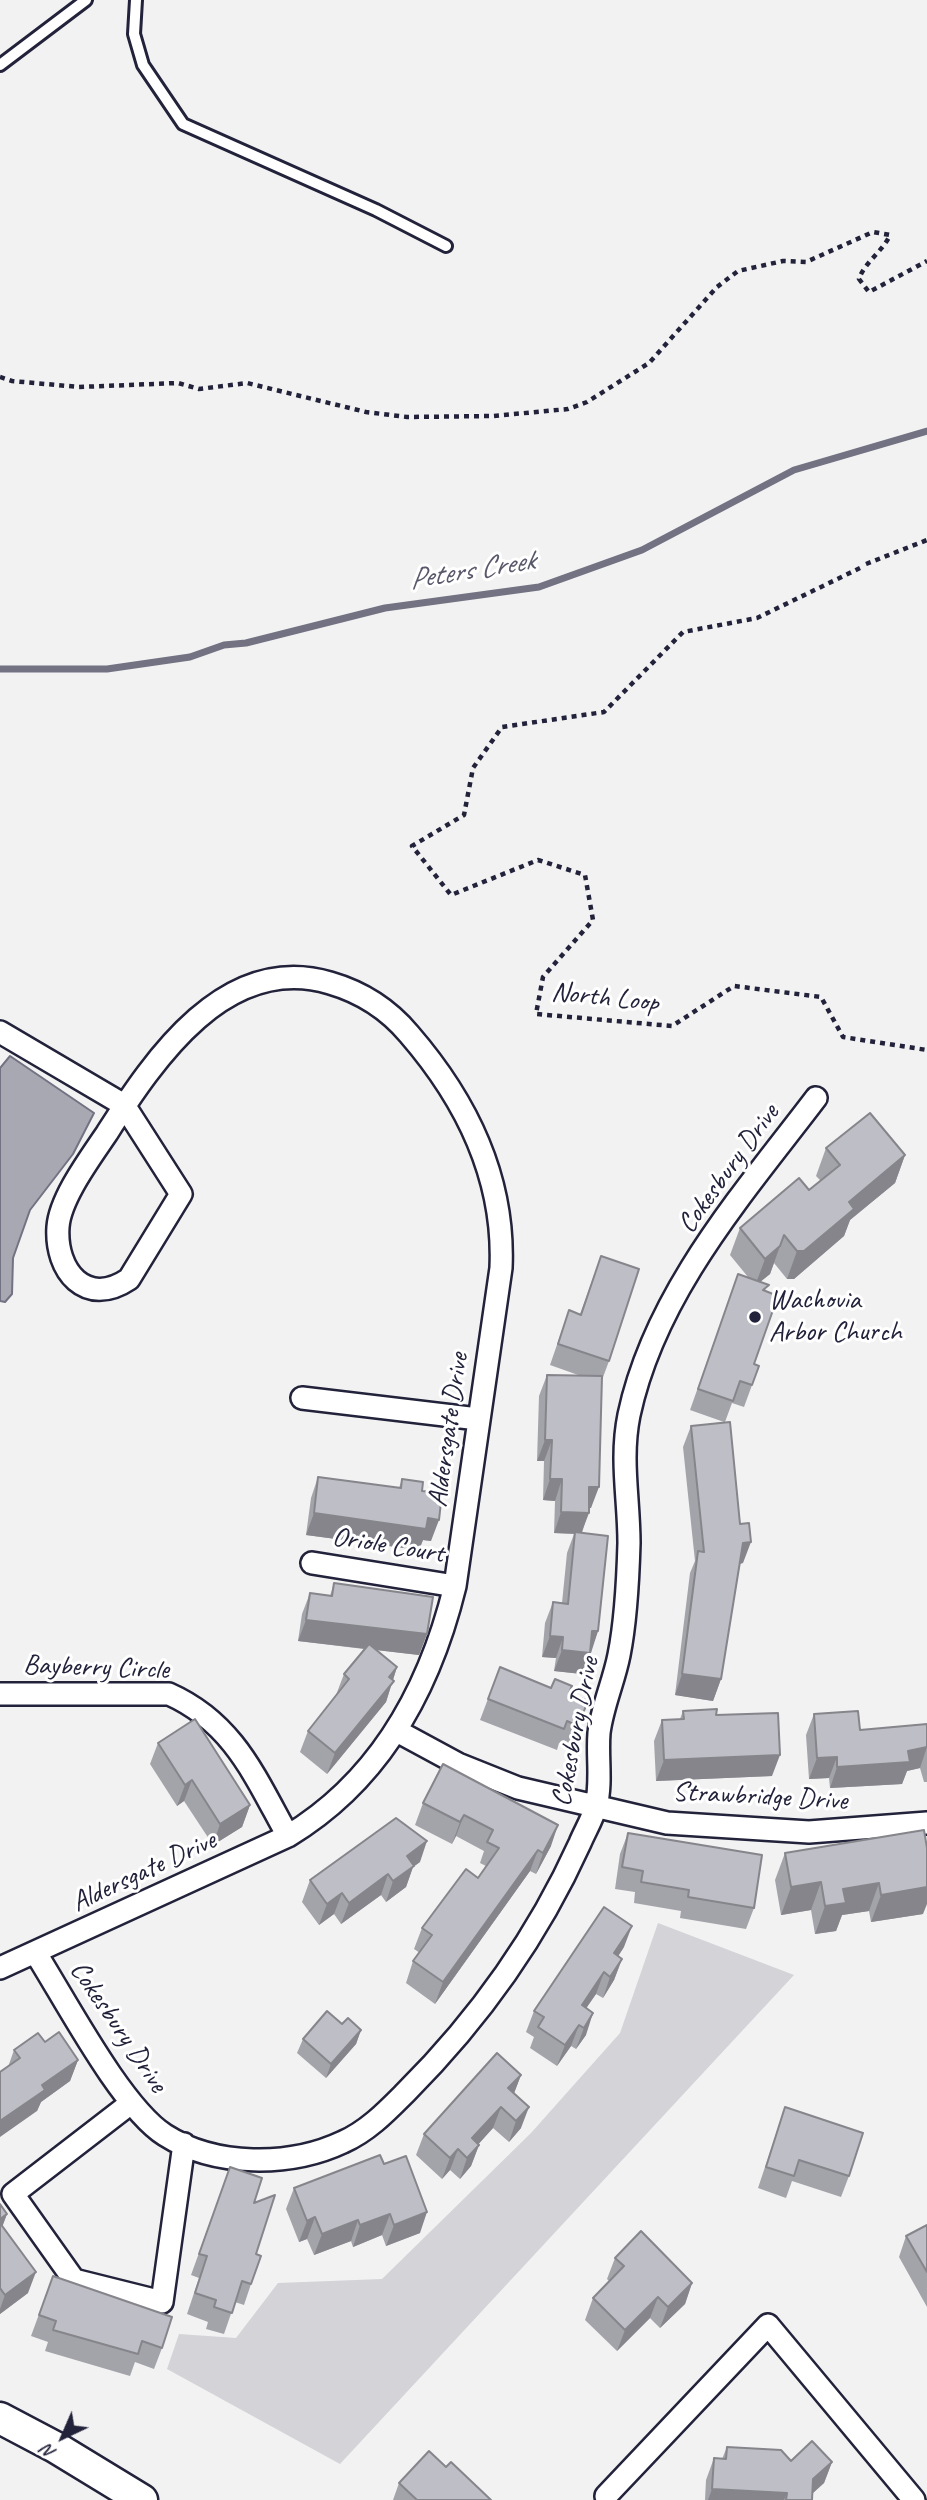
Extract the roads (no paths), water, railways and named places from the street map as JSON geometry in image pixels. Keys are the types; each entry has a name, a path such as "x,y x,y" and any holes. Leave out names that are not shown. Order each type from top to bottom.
{"street":[{"name":"Aldersgate Drive","path":"0,1968 288,1836 309,1823 341,1794 397,1731 424,1683 443,1636 455,1586 501,1268 502,1238 492,1178 478,1139 456,1093 405,1029 374,1002 347,988 318,979 267,981 237,989 188,1026 124,1105 76,1183 58,1226 60,1259 68,1272 80,1284 97,1289 115,1288 128,1279 181,1194 124,1105"},
{"path":"0,1032 124,1105"},
{"name":"Cokesbury Drive","path":"35,1952 131,2103 164,2135 205,2154 235,2160 272,2159 343,2143 376,2122 435,2063 506,1975 557,1894 597,1805 600,1731 620,1653 629,1541 623,1482 629,1415 657,1330 690,1271 748,1186 816,1098"},
{"path":"302,1398 478,1419"},
{"name":"Oriole Court","path":"312,1563 455,1586"},
{"name":"Bayberry Circle","path":"0,1693 169,1694 191,1704 214,1721 237,1746 288,1836"},
{"name":"Strawbridge Drive","path":"397,1731 458,1764 518,1788 667,1822 727,1829 809,1832 927,1823"},
{"path":"131,2103 13,2194 74,2280 162,2302 184,2144"},
{"path":"606,2496 768,2325 914,2500"},
{"path":"0,2418 55,2447 142,2500"}],"lane":[{"path":"0,65 86,0"},
{"path":"136,0 134,34 143,65 183,124 376,211 446,246"}],"waterway":[{"name":"Peters Creek","path":"0,669 107,669 190,657 224,645 246,643 385,608 539,587 642,550 794,470 927,431"}],"place":[{"name":"Wachovia Arbor Church","path":"755,1317"}]}
